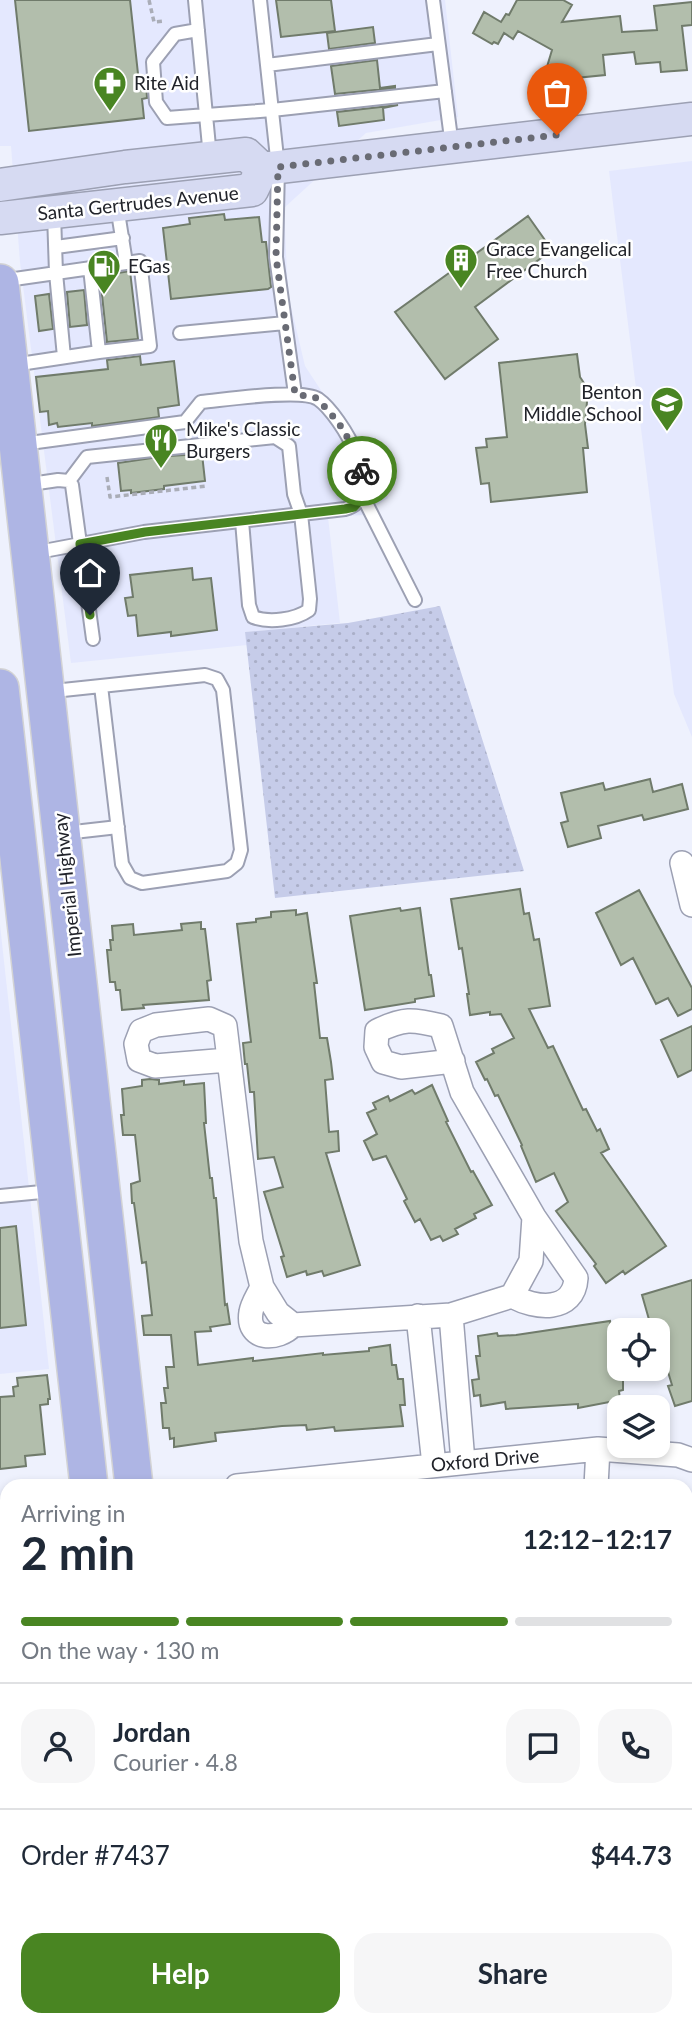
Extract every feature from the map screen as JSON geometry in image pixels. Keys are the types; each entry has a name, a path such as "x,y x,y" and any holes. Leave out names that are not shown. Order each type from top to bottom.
{"main road":[{"path":"270,168 692,119"},
{"name":"Santa Gertrudes Avenue","path":"0,185 125,167 246,154 270,168 252,190 0,218"},
{"name":"Imperial Highway","path":"0,282 22,485 15,555 45,692 133,1479"},
{"path":"0,688 8,839 56,1190 88,1479"}],"street":[{"path":"8,839 61,834"},
{"path":"682,863 692,905"},
{"path":"228,1060 251,1241 262,1287 278,1313 293,1325 451,1315 512,1296 531,1261 534,1217"},
{"path":"453,1061 462,1092 534,1217 576,1278 576,1289 566,1299 548,1307 525,1303 512,1296"},
{"path":"451,1315 463,1462"},
{"path":"418,1316 434,1465"},
{"path":"596,1479 598,1449"},
{"name":"Oxford Drive","path":"303,1479 598,1449 678,1455 692,1460"}],"lane":[{"path":"195,0 211,158"},
{"path":"260,0 272,110 270,168 276,257 295,394"},
{"path":"433,0 452,147"},
{"path":"198,30 175,34 153,62 156,102 167,118 272,110 445,91"},
{"path":"267,65 439,44"},
{"path":"117,206 126,263"},
{"path":"54,213 56,273 64,357"},
{"path":"56,247 122,238"},
{"path":"0,282 140,261 150,346 9,365"},
{"path":"90,268 99,352"},
{"path":"180,333 285,323"},
{"path":"18,444 185,422 201,401 295,394 317,398 338,422 355,450 363,474 363,497 415,600"},
{"path":"172,448 275,437 289,446 310,599 309,610 301,616 262,621 253,617 249,605 242,521"},
{"path":"69,481 87,457 153,450"},
{"path":"22,485 69,481"},
{"path":"69,481 72,485 93,639"},
{"path":"15,555 145,532 345,509 354,507 363,497"},
{"path":"45,692 101,686 205,675 217,679 223,690 241,850 237,863 227,871 142,883 130,878 122,864 101,686"},
{"path":"61,834 117,827"},
{"path":"0,1196 56,1190"}],"path":[{"path":"149,0 154,22 170,20"},
{"path":"107,477 110,497 207,486"}],"shaded area":[{"path":"0,0 445,0 458,117 366,133 284,208 288,294 305,366 370,465 388,498 362,515 328,517 340,623 245,632 247,645 71,663 20,262 11,146 0,146"},
{"name":"Benton Middle School","path":"692,161 692,737 674,694 609,171"},
{"path":"440,606 524,871 275,898 245,632 348,623"},
{"path":"0,925 49,1369 0,1374"}],"building":[{"path":"15,0 130,0 139,83 146,82 147,98 142,99 144,118 29,131"},
{"path":"276,0 331,0 335,31 281,37"},
{"path":"517,0 563,0 572,5 562,22 620,16 622,32 657,30 654,6 692,2 692,25 682,26 687,70 661,72 660,62 636,64 634,52 603,55 605,75 566,79 564,87 543,80 552,50 518,31 513,39 504,33 498,44 492,44 473,33 484,12 501,22 506,14 509,15"},
{"path":"373,27 375,43 329,49 327,33"},
{"path":"377,60 380,88 395,88 335,94 331,66"},
{"path":"398,105 383,108 384,120 339,126 337,112"},
{"path":"224,214 225,220 259,217 262,242 266,242 271,287 171,299 163,228 190,224 189,218"},
{"name":"Grace Evangelical Free Church","path":"528,216 552,250 475,307 498,339 445,379 395,312"},
{"path":"130,271 138,339 107,342 100,276"},
{"path":"84,290 87,325 70,327 67,292"},
{"path":"49,294 53,329 39,331 35,296"},
{"path":"577,354 587,402 585,424 588,448 583,448 587,492 491,502 489,483 481,484 476,448 487,447 486,439 507,437 499,363"},
{"path":"140,356 141,365 174,361 179,405 158,408 159,417 92,426 92,423 58,427 57,423 49,425 48,411 40,412 36,377 108,369 107,360"},
{"name":"Mike's Classic Burgers","path":"166,442 163,450 169,456 202,454 205,481 131,493 131,490 121,491 118,463 158,457 162,450 158,443"},
{"path":"192,568 193,580 211,578 217,630 171,636 171,632 138,636 136,615 128,616 125,598 133,597 130,575"},
{"path":"650,779 653,792 682,784 688,809 644,820 642,815 598,826 601,838 568,847 561,823 568,821 561,793 603,783 605,790"},
{"path":"520,889 524,914 529,913 534,940 539,939 550,1006 529,1009 548,1048 553,1046 583,1110 586,1109 597,1131 600,1129 609,1149 601,1153 666,1246 625,1274 623,1271 606,1283 594,1266 596,1264 556,1211 568,1202 554,1173 536,1182 498,1095 495,1096 476,1062 494,1053 492,1049 514,1038 501,1014 490,1015 490,1012 470,1015 462,948 459,949 451,899"},
{"path":"639,890 692,988 692,1009 678,1016 668,998 656,1004 633,958 621,965 596,913"},
{"path":"400,908 401,911 420,908 434,996 415,999 415,1002 365,1010 350,916"},
{"path":"296,910 296,915 307,913 317,983 314,983 320,1038 327,1038 331,1062 333,1079 325,1080 329,1132 338,1131 339,1151 326,1153 360,1265 324,1276 322,1271 307,1275 306,1271 287,1277 281,1257 284,1256 264,1192 283,1187 274,1157 258,1159 254,1092 250,1092 243,1043 251,1042 237,924 271,917 271,912"},
{"path":"201,922 201,929 205,929 211,980 207,981 209,1000 143,1005 144,1008 122,1010 120,990 116,990 115,982 110,982 107,950 111,950 112,926 133,924 134,935 182,930 181,924"},
{"path":"692,1026 692,1070 678,1077 661,1040"},
{"path":"142,1080 159,1080 159,1084 184,1081 184,1085 204,1083 204,1123 210,1178 216,1198 225,1305 227,1304 230,1324 210,1327 211,1331 195,1332 198,1365 253,1358 253,1361 369,1351 369,1348 390,1345 392,1365 396,1365 398,1379 403,1379 405,1405 400,1405 403,1426 335,1431 334,1427 307,1430 306,1425 282,1426 215,1433 216,1441 174,1447 174,1438 170,1439 169,1428 163,1428 161,1403 166,1403 166,1367 174,1367 171,1335 144,1335 142,1316 152,1315 146,1262 142,1263 131,1184 140,1181 135,1135 123,1135 121,1115 124,1115 122,1089 142,1086"},
{"path":"432,1085 448,1121 446,1122 471,1172 473,1171 492,1205 474,1214 476,1218 455,1229 458,1234 443,1241 440,1236 431,1240 420,1219 415,1222 386,1156 373,1160 364,1141 377,1134 367,1113 376,1109 373,1103 388,1096 390,1101 412,1090 415,1094"},
{"path":"16,1226 26,1325 0,1328 0,1228"},
{"path":"692,1280 692,1401 675,1406 668,1386 672,1385 670,1318 649,1318 642,1295"},
{"path":"607,1321 607,1381 623,1381 623,1390 619,1391 619,1395 607,1395 607,1402 578,1408 578,1404 506,1409 505,1402 481,1406 480,1395 474,1396 472,1380 479,1379 476,1356 480,1356 478,1336 497,1333 498,1336"},
{"path":"47,1375 50,1399 48,1404 40,1405 45,1454 25,1456 26,1466 0,1469 0,1397 14,1396 13,1387 18,1386 17,1378"}],"way so far":[{"path":"362,471 355,450 338,422 317,398 295,394 276,257 278,167 557,135"}],"place":[{"name":"Rite Aid","path":"110,113"},
{"name":"Grace Evangelical Free Church","path":"461,290"},
{"name":"EGas","path":"104,296"},
{"name":"Benton Middle School","path":"667,433"},
{"name":"Mike's Classic Burgers","path":"161,470"}],"route":[{"path":"90,615 80,544 145,532 354,507 363,497 362,471"}]}
